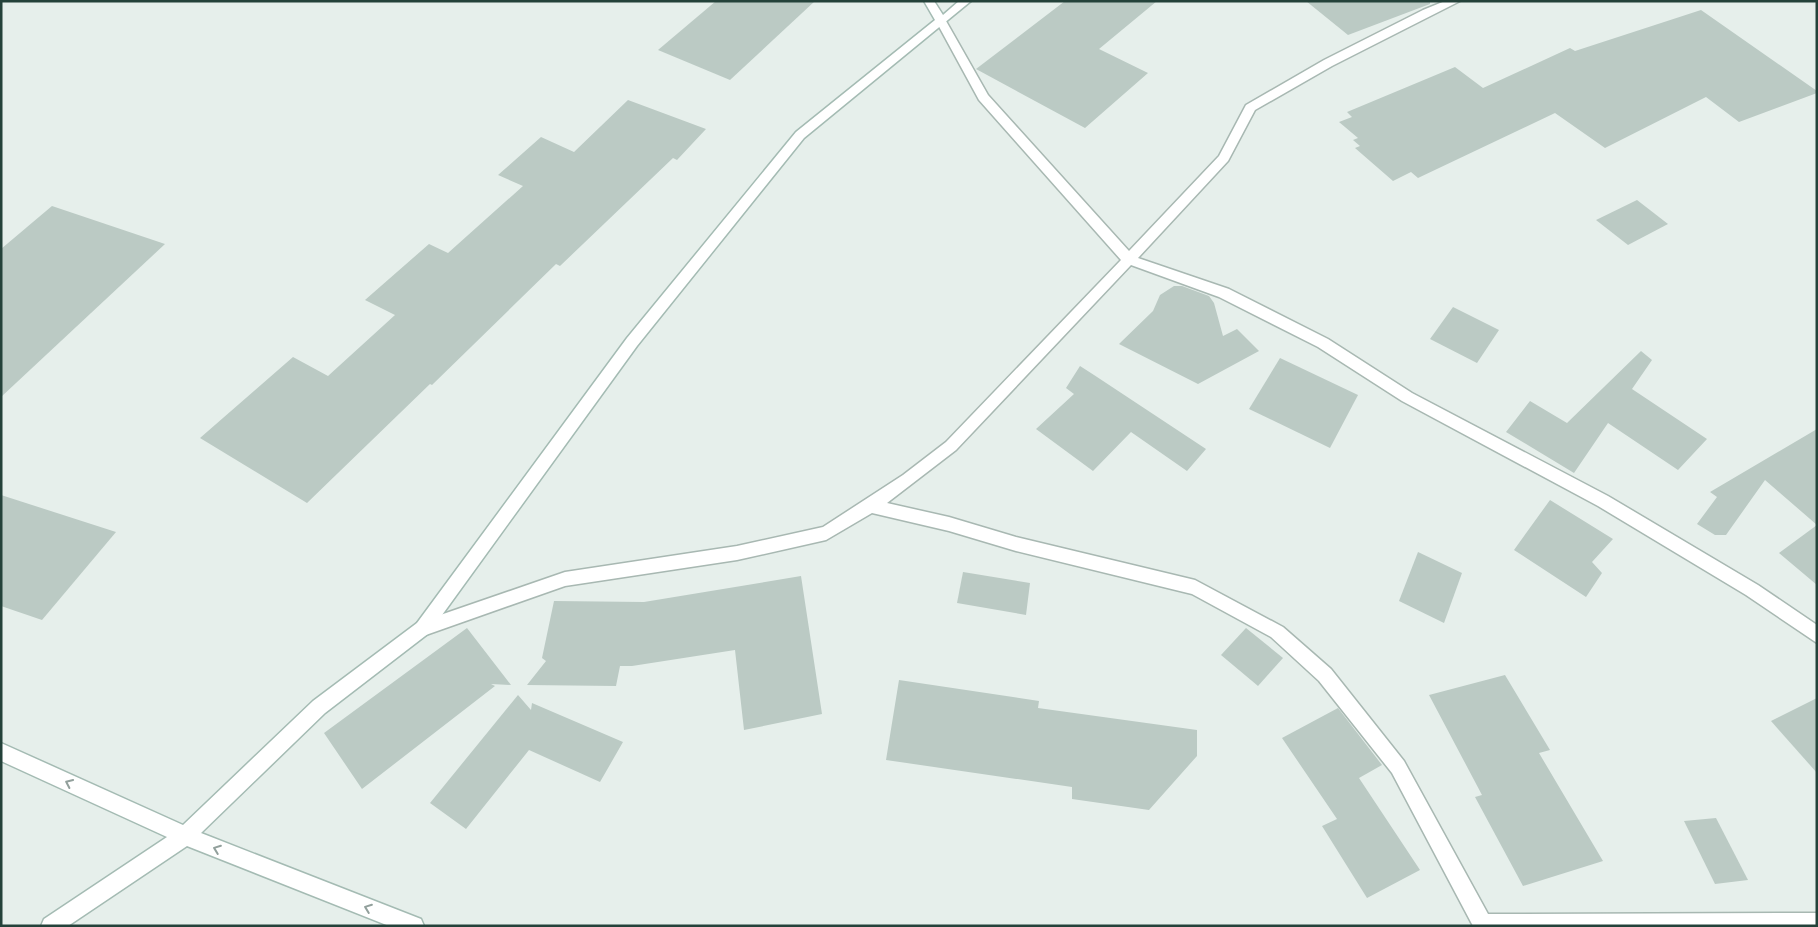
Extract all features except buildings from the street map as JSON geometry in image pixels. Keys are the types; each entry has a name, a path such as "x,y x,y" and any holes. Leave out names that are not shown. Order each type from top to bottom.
{"street":[{"path":"930,1 983,97 1128,259 1224,293 1323,343 1408,397 1603,501 1752,590 1817,635"},
{"path":"51,926 185,836 319,707 423,628 632,342 800,135 966,1"},
{"path":"423,628 565,579 738,553 826,533 908,480 951,446 1224,158 1250,108 1328,63 1427,12 1454,1"},
{"path":"870,506 949,524 1016,544 1195,587 1277,632 1325,675 1398,768 1484,925 1817,923"},
{"path":"1,752 185,836 414,926"}]}
